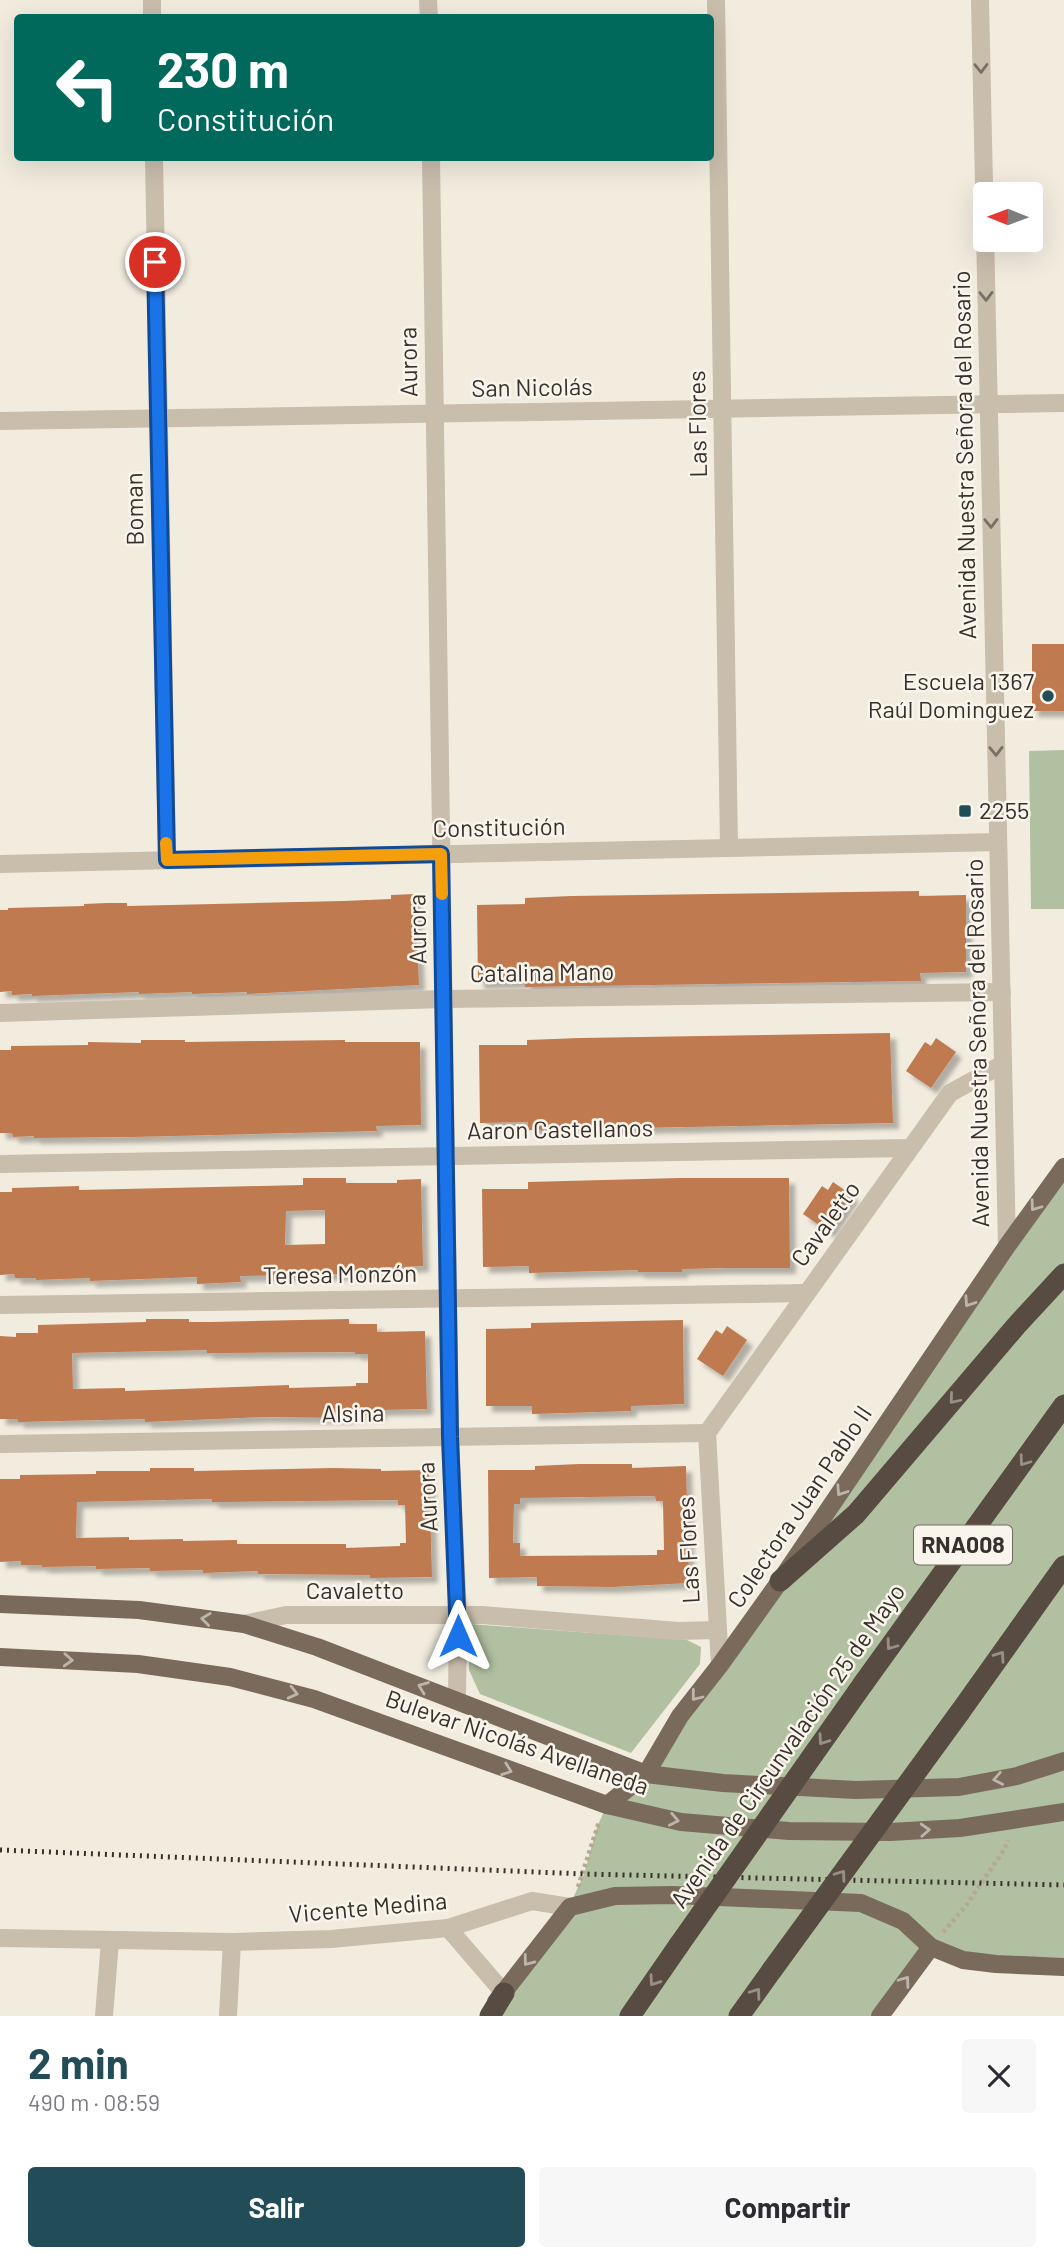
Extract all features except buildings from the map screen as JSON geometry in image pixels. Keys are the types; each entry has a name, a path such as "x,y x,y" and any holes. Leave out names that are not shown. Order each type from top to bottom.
{"highway":[{"path":"780,1581 856,1514 1016,1326 1064,1274"},
{"name":"Avenida de Circunvalación 25 de Mayo","path":"630,2016 863,1684 1064,1405"},
{"path":"739,2016 1064,1566"},
{"path":"488,2016 504,1993"}],"main road":[{"name":"Colectora Juan Pablo II","path":"607,1805 646,1774 680,1716 780,1581 1007,1246 1064,1167"},
{"name":"Bulevar Nicolás Avellaneda","path":"0,1604 139,1610 244,1624 317,1647 646,1774 723,1783 856,1790 959,1787 1017,1776 1064,1761"},
{"name":"Bulevar Nicolás Avellaneda","path":"0,1657 138,1664 230,1677 314,1699 607,1805 681,1822 789,1831 890,1832 960,1828 1064,1812"},
{"name":"Vicente Medina","path":"569,1907 615,1896 673,1895 861,1902 903,1921 931,1947"},
{"path":"504,1993 569,1907"},
{"path":"880,2016 931,1947 963,1960 1064,1967"}],"street":[{"name":"Las Flores","path":"716,0 729,848"},
{"name":"Avenida Nuestra Señora del Rosario","path":"979,0 1007,1246"},
{"name":"Boman","path":"154,161 167,860"},
{"name":"Aurora","path":"431,161 447,1297 458,1615 457,1700"},
{"name":"San Nicolás","path":"0,421 1064,403"},
{"name":"Constitución","path":"0,864 998,842"},
{"name":"Catalina Mano","path":"0,1013 443,999 1002,992"},
{"name":"Cavaletto","path":"707,1433 950,1093 1003,1064"},
{"name":"Aaron Castellanos","path":"0,1164 910,1148"},
{"name":"Teresa Monzón","path":"0,1305 806,1293"},
{"name":"Las Flores","path":"707,1433 720,1665"},
{"name":"Alsina","path":"0,1444 707,1433"},
{"name":"Cavaletto","path":"244,1624 286,1615 482,1615 678,1631 718,1630"},
{"name":"Vicente Medina","path":"0,1938 232,1942 331,1939 448,1928 532,1900 569,1907"},
{"path":"448,1928 504,1993"},
{"path":"104,2016 110,1941"},
{"path":"228,2016 232,1942"}],"path":[{"path":"584,1874 597,1826 607,1805"},
{"path":"931,1947 965,1907 1004,1850 1016,1819"}],"green space":[{"path":"1064,750 1064,909 1031,909 1029,751"},
{"path":"1064,1167 1064,1967 931,1947 880,2016 486,2016 569,1907 584,1874 597,1827 607,1805 646,1774"},
{"path":"469,1624 687,1640 701,1647 700,1664 631,1753 480,1694 469,1670"}],"railway":[{"path":"0,1850 584,1874 1064,1885"}],"slow traffic":[{"path":"166,843 167,860 441,854 442,894"}],"place":[{"name":"Escuela 1367 Raúl Dominguez","path":"1048,696"},
{"name":"2255","path":"965,811"}],"route":[{"path":"155,262 167,860 441,854 450,1437 458,1636"}]}
